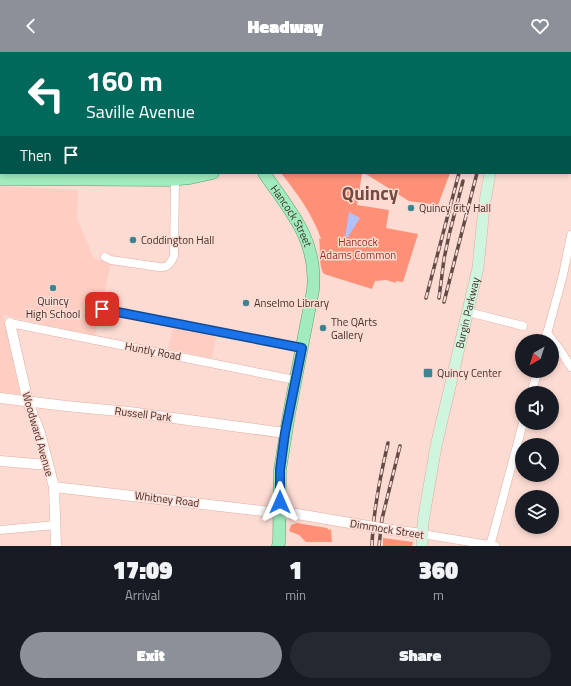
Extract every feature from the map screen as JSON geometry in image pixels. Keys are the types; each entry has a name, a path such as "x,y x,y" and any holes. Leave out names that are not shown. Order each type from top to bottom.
{"main road":[{"path":"0,179 140,176 175,180 209,174"},
{"name":"Hancock Street","path":"265,174 302,228 309,247 313,265 314,282 285,433 280,470 279,545"},
{"name":"Burgin Parkway","path":"422,546 424,514 436,446 478,268 484,208 490,174"}],"street":[{"path":"105,257 111,260 164,268 169,265 174,256 175,180"},
{"path":"547,334 563,275 571,235"},
{"path":"102,309 302,348"},
{"path":"468,312 523,326"},
{"name":"Huntly Road","path":"10,322 296,380"},
{"name":"Woodward Avenue","path":"10,322 28,402 40,433 54,487 56,546"},
{"path":"559,349 571,367"},
{"name":"Russell Park","path":"0,398 129,412 285,433"},
{"path":"492,546 521,430"},
{"path":"0,461 48,465"},
{"name":"Whitney Road","path":"54,487 280,513"},
{"name":"Dimmock Street","path":"280,513 296,514 492,546"},
{"path":"0,530 55,525"}],"shaded area":[{"name":"Quincy High School","path":"0,186 78,190 77,218 94,259 111,262 95,336 3,315 20,394 0,392"},
{"path":"173,327 216,337 212,358 168,349"}],"green space":[{"name":"Hancock Adams Common","path":"282,174 362,174 357,205 389,210 386,228 418,234 403,282 396,281 396,283 386,280 375,281 372,289 324,274 320,262 319,239 321,239 318,230 304,204"},
{"name":"Hancock Adams Common","path":"366,174 450,174 438,205 409,201"},
{"path":"297,523 327,528 329,530 331,529 332,542 306,542 299,535 289,531 291,525"},
{"path":"383,538 413,542 412,546 383,546"}],"water":[{"path":"349,212 360,218 348,237 345,237"}],"railway":[{"path":"426,298 459,174"},
{"path":"444,302 477,174"},
{"path":"439,298 444,259 463,181"},
{"path":"372,546 377,494 388,443"},
{"path":"379,546 382,519 400,446"}],"place":[{"name":"Quincy City Hall","path":"411,208"},
{"name":"Coddington Hall","path":"133,240"},
{"name":"Quincy High School","path":"53,288"},
{"name":"Anselmo Library","path":"246,303"},
{"name":"The QArts Gallery","path":"323,328"},
{"name":"Quincy Center","path":"428,373"}],"district":[{"name":"Quincy","path":"370,193"}],"route":[{"path":"102,309 302,348 285,433 280,470 280,502"}]}
